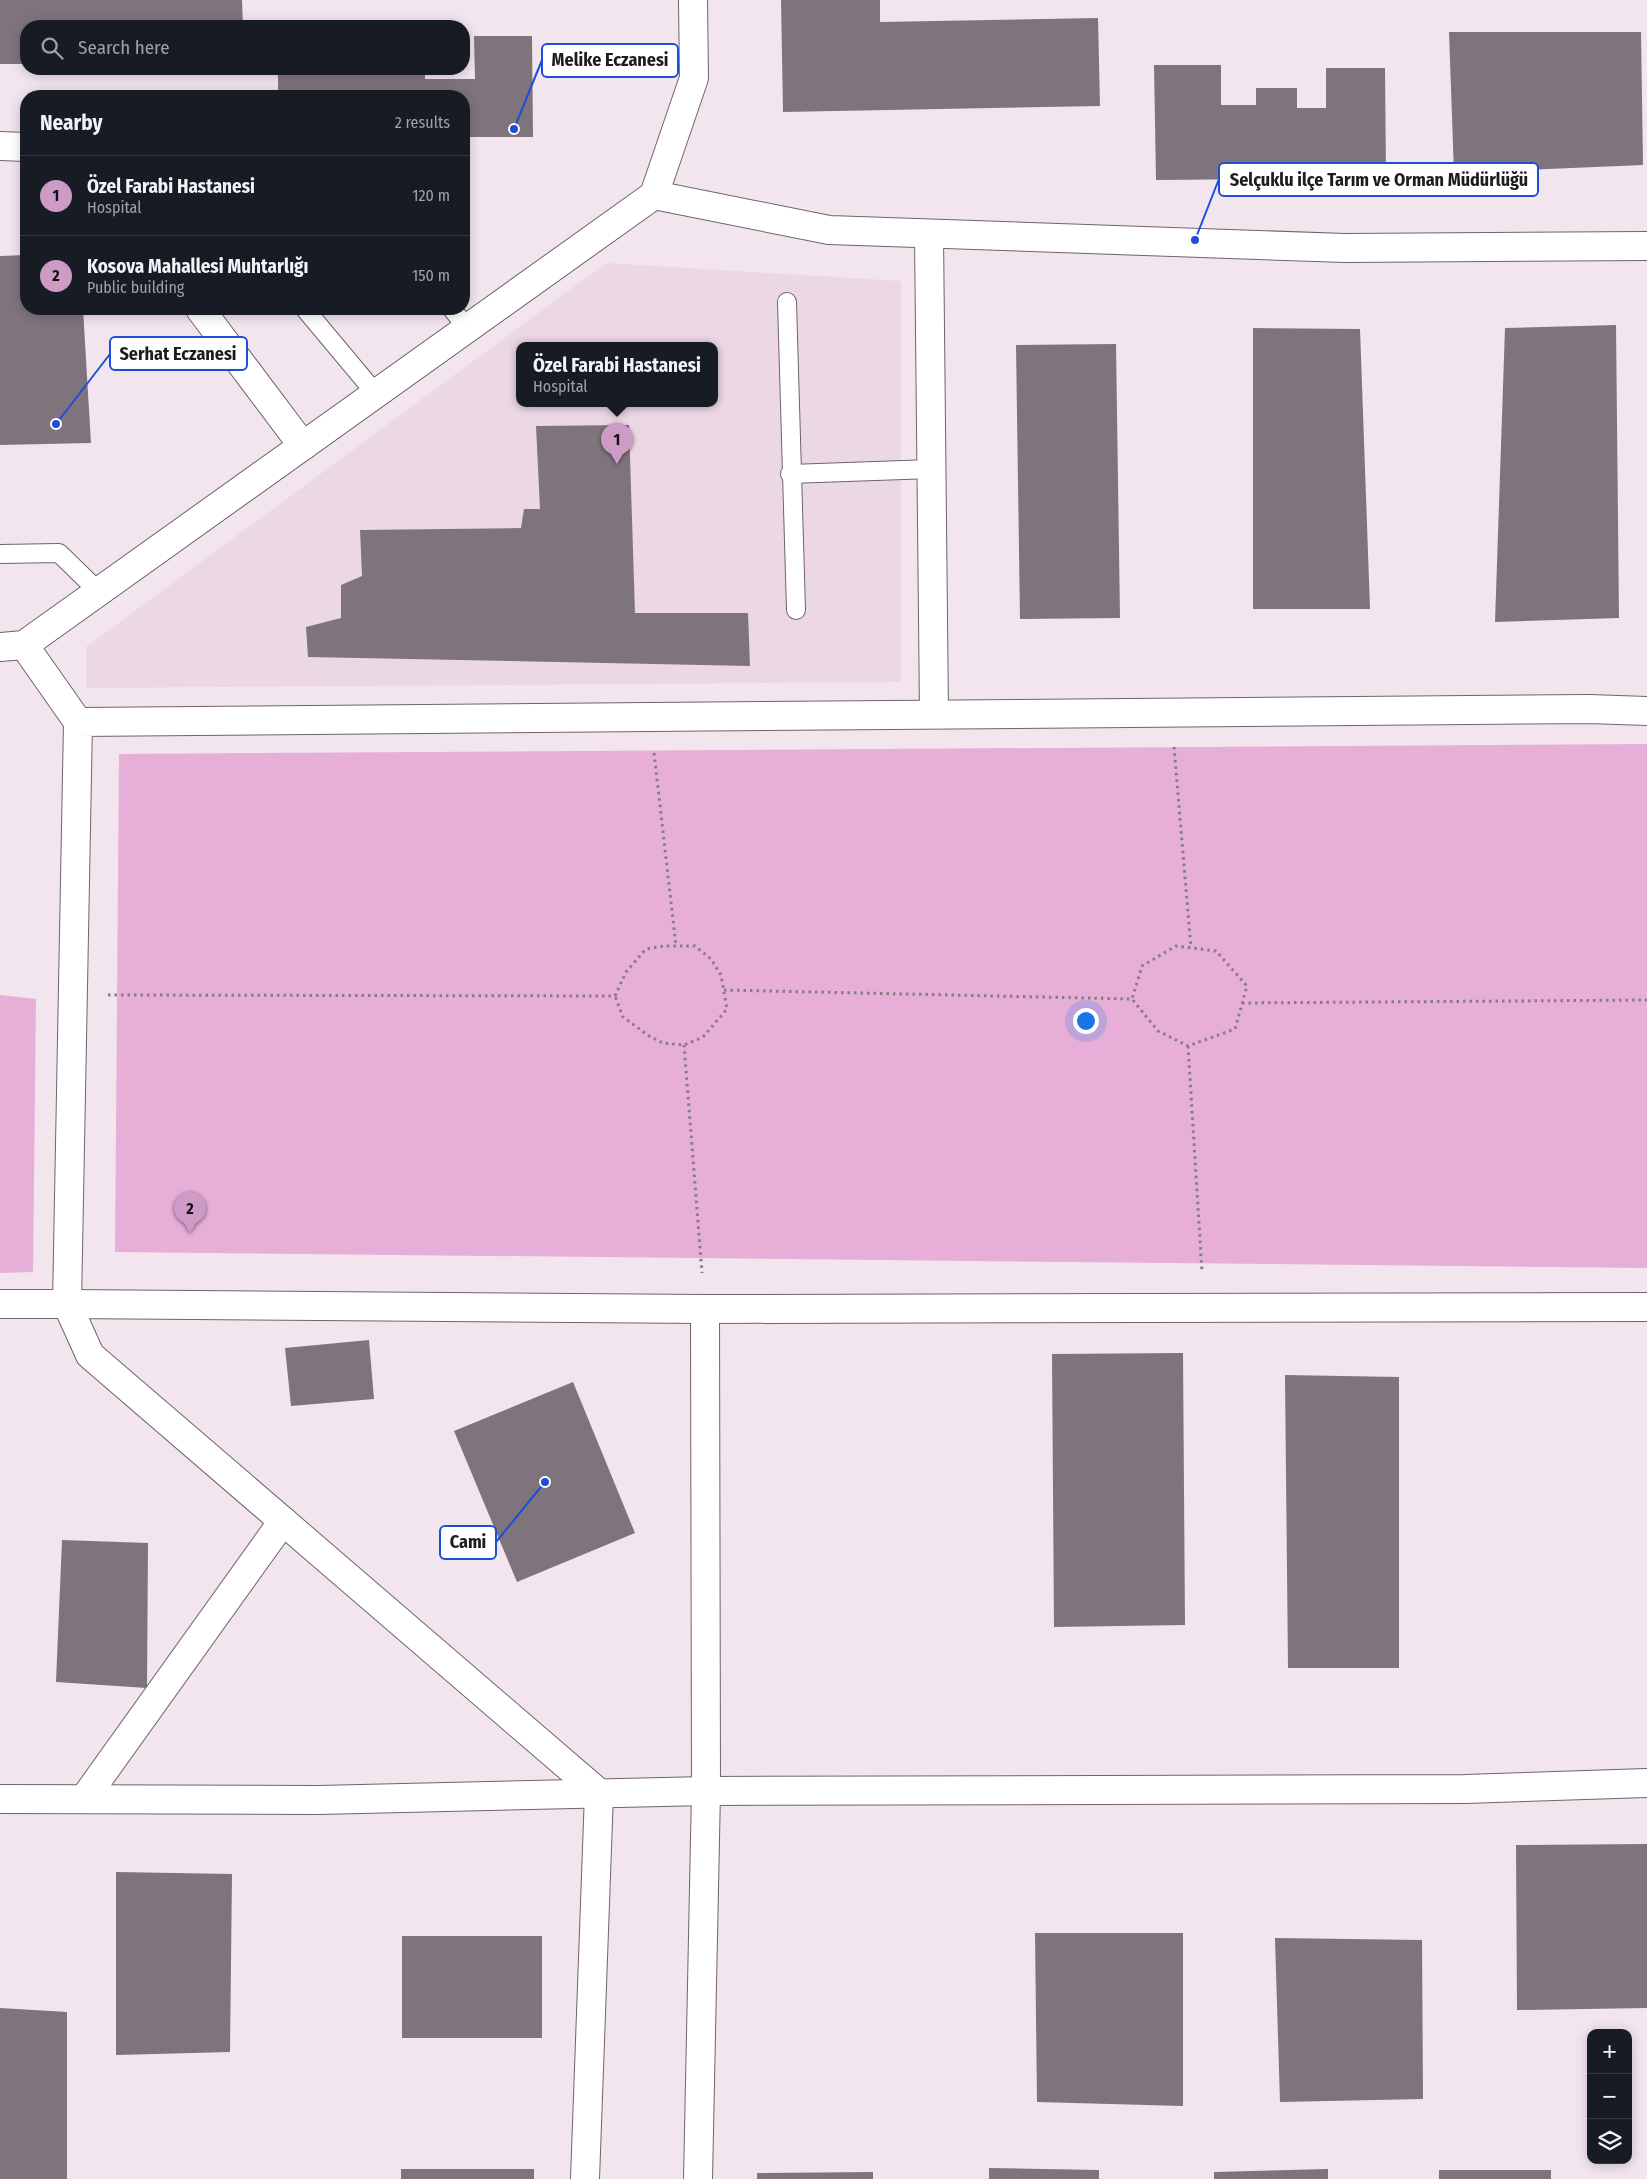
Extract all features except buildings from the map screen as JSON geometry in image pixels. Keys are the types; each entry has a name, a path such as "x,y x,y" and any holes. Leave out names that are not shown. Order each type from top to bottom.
{"street":[{"path":"470,313 654,195 694,78 693,0"},
{"path":"0,146 20,147"},
{"path":"654,195 829,230 1345,248 1647,246"},
{"path":"929,234 934,714"},
{"path":"204,315 302,446"},
{"path":"460,319 376,394 99,592 12,646 78,722 67,1304 90,1355 599,1793"},
{"path":"78,722 1589,709 1647,711"},
{"path":"0,1304 705,1310 1647,1307"},
{"path":"698,2179 706,1791 705,1310"},
{"path":"84,1799 283,1521"},
{"path":"0,1799 318,1800 706,1791 1465,1789 1647,1783"},
{"path":"585,2179 599,1793"}],"lane":[{"path":"787,302 790,474 796,610"},
{"path":"309,315 376,394"},
{"path":"790,474 932,469"},
{"path":"0,554 59,553 99,592"}],"path":[{"path":"1171,712 1191,948"},
{"path":"650,716 676,946"},
{"path":"676,946 695,946 711,959 721,974 727,1009 704,1037 684,1044 663,1043 649,1036 623,1017 616,996 626,972 646,949 676,946"},
{"path":"1176,946 1216,951 1247,986 1235,1030 1188,1046 1158,1031 1132,998 1142,966 1176,946"},
{"path":"724,990 1132,998"},
{"path":"73,995 616,996"},
{"path":"1242,1003 1647,1000"},
{"path":"684,1044 705,1310"},
{"path":"1188,1046 1204,1309"}],"shaded area":[{"path":"606,263 901,281 901,682 86,688 86,647"},
{"path":"1647,744 1647,1268 115,1252 119,754"},
{"path":"0,995 36,999 33,1272 0,1273"}],"place":[{"name":"Melike Eczanesi","path":"514,129"},
{"name":"Selçuklu ilçe Tarım ve Orman Müdürlüğü","path":"1195,240"},
{"name":"Serhat Eczanesi","path":"56,424"},
{"name":"Özel Farabi Hastanesi","path":"617,464"},
{"name":"Kosova Mahallesi Muhtarlığı","path":"190,1233"},
{"name":"Cami","path":"545,1482"}]}
